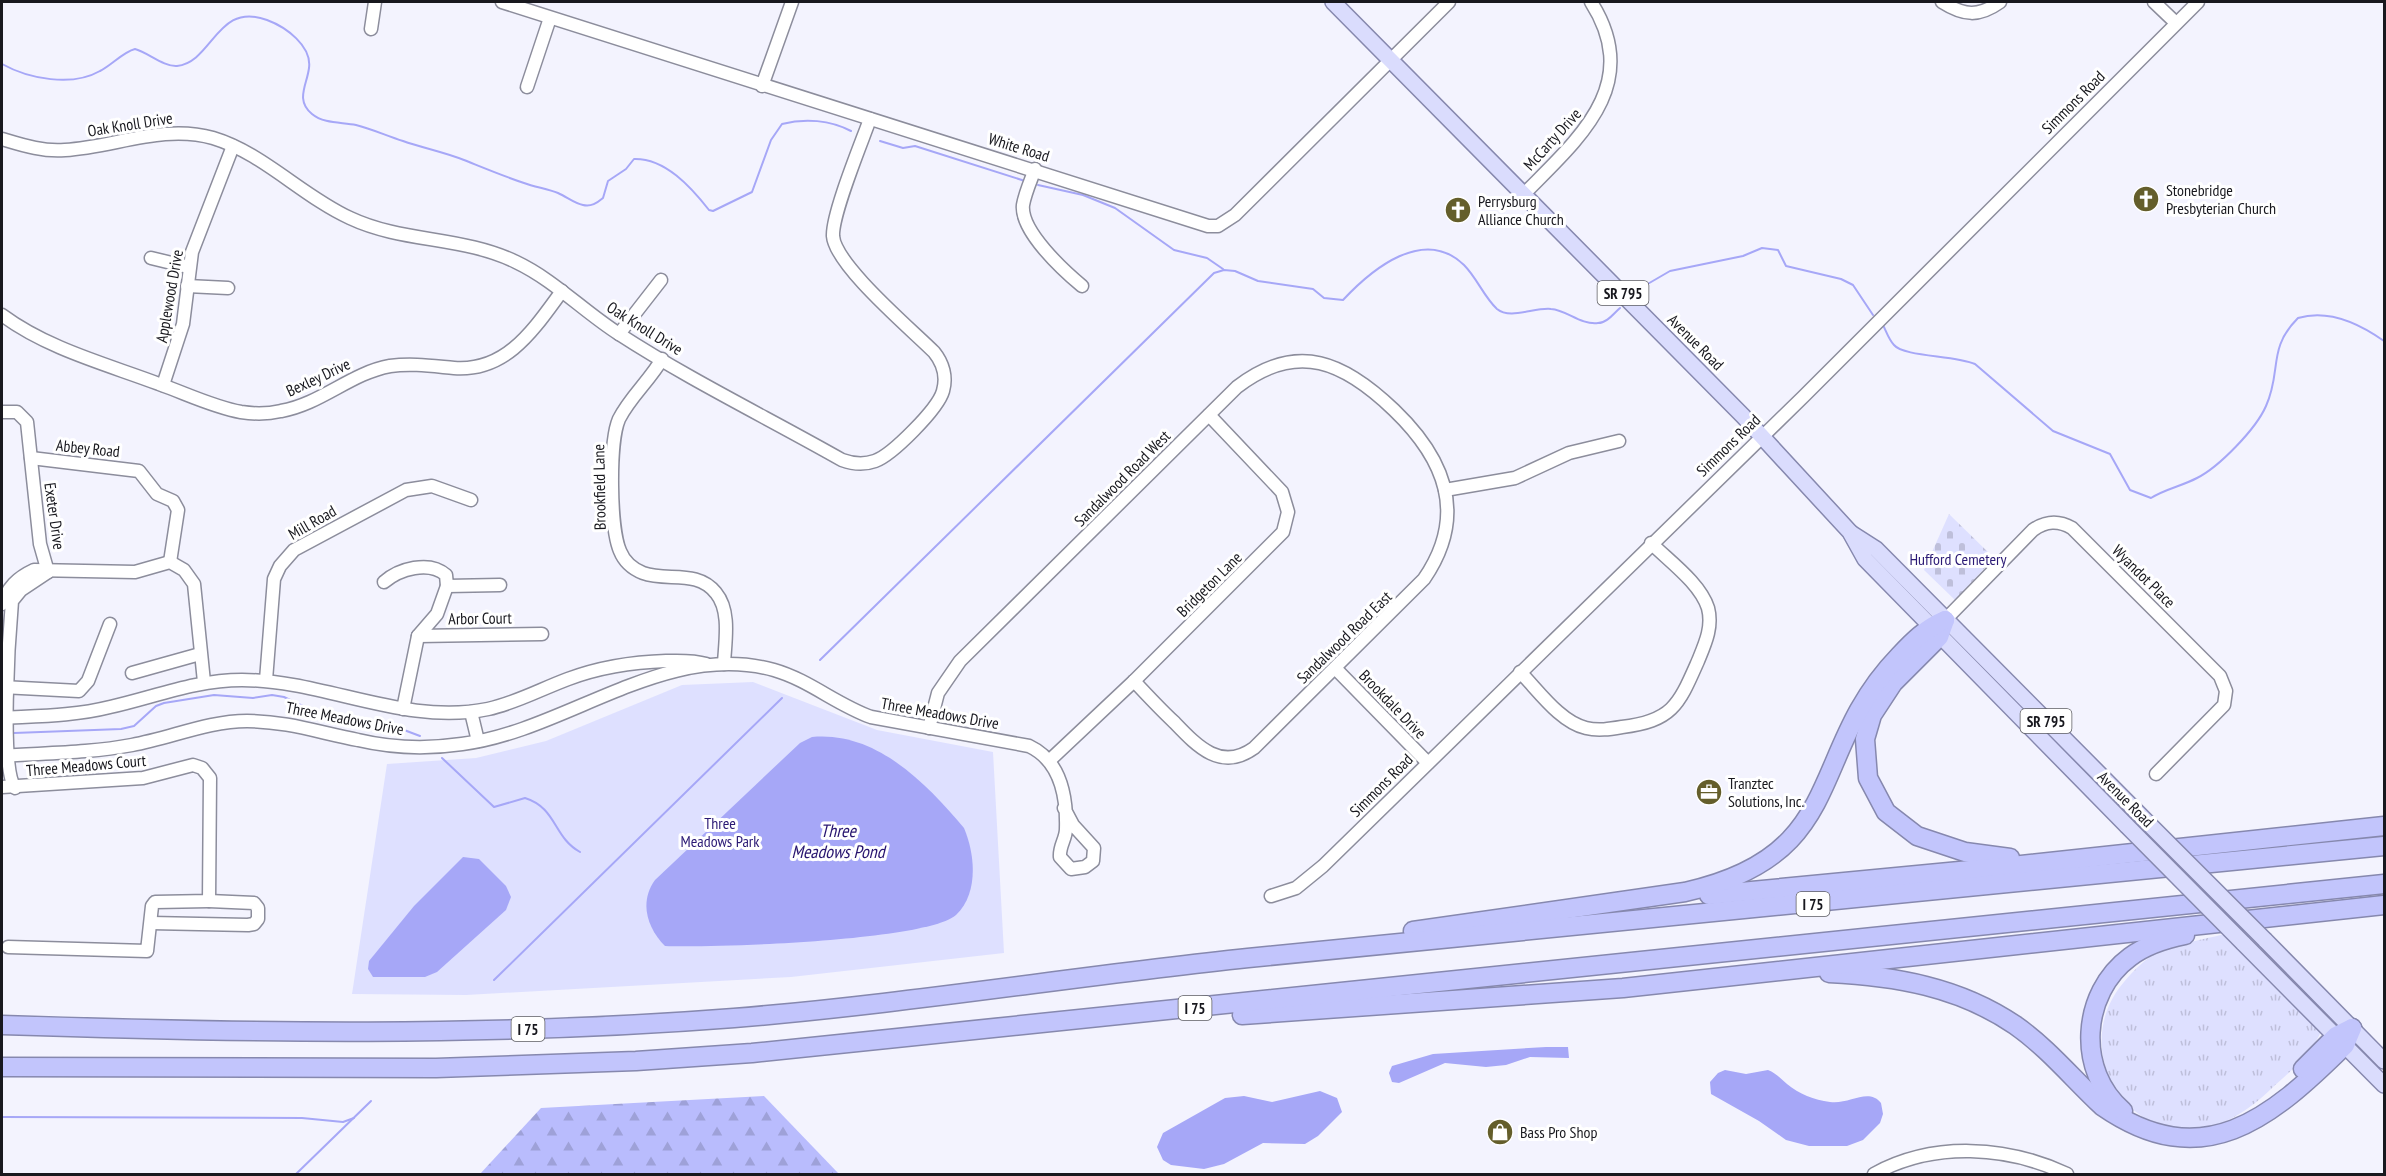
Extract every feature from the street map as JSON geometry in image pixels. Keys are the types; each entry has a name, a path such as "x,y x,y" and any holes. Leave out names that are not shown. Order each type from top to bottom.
{"highway":[{"path":"1938,628 1893,682 1872,715 1864,752 1872,790 1895,821 1929,842 1991,856 2060,860"},
{"path":"1605,905 1711,886 1747,873 1779,851 1800,830 1816,806 1852,723 1870,688 1938,628"},
{"path":"1240,959 1267,950 1605,905 2385,826"},
{"name":"I 75","path":"2,1024 362,1033 453,1032 653,1023 840,1008 1240,959 2385,846"},
{"name":"I 75","path":"2,1067 320,1069 539,1065 763,1052 2385,884"},
{"path":"1102,1018 1149,1020 1415,1004 1623,988 2385,905"},
{"path":"2287,916 2170,938 2151,945 2129,958 2103,987 2093,1012 2090,1038 2098,1076 2120,1108 2149,1129 2174,1137 2213,1135 2237,1126 2259,1112 2344,1036"},
{"path":"1767,971 1895,979 1945,991 1970,1000 2008,1021 2036,1041 2127,1126 2156,1141 2182,1147 2221,1144 2251,1130 2344,1036"}],"main road":[{"name":"Avenue Road","path":"1333,2 1762,435 1850,532 1876,549 1938,628 2127,826 2243,942 2344,1036 2385,1061"},
{"name":"Avenue Road","path":"1938,628 2147,822 2265,940 2385,1085"}],"street":[{"path":"371,29 375,2"},
{"name":"White Road","path":"502,2 762,86 1035,169 1196,224 1218,226 1235,215 1258,193 1449,2"},
{"path":"762,86 792,2"},
{"name":"McCarty Drive","path":"1524,194 1586,130 1605,94 1609,76 1608,49 1601,22 1591,2"},
{"path":"1942,2 1960,12 1976,14 2000,2"},
{"path":"2154,2 2176,23"},
{"name":"Simmons Road","path":"1270,896 1296,888 1305,881 1428,763 2198,2"},
{"path":"527,87 550,18"},
{"name":"Oak Knoll Drive","path":"2,139 42,149 66,150 157,134 184,133 204,136 233,146 323,204 359,222 393,233 453,242 496,253 532,270 619,334 842,460 855,463 873,462 884,456 933,409 942,395 945,382 938,357 846,265 835,247 836,222 870,118"},
{"name":"Applewood Drive","path":"163,385 179,343 188,267 233,146"},
{"path":"1035,169 1023,203 1026,220 1058,266 1082,286"},
{"path":"151,258 188,267"},
{"path":"619,334 661,280"},
{"path":"187,286 228,288"},
{"name":"Bexley Drive","path":"2,315 52,344 227,409 268,413 295,408 354,378 390,366 409,364 466,369 499,360 516,348 562,291"},
{"name":"Brookfield Lane","path":"662,359 627,407 616,428 612,454 617,543 626,561 637,570 650,575 698,580 715,592 724,612 724,664"},
{"name":"Sandalwood Road West","path":"929,728 938,693 960,661 1248,379 1272,367 1298,362 1324,364 1350,373 1390,406"},
{"name":"Sandalwood Road East","path":"1134,681 1199,748 1217,757 1230,758 1243,755 1254,748 1411,594 1431,568 1445,532 1445,490 1439,468 1427,445 1390,406"},
{"name":"Exeter Drive","path":"2,412 17,412 27,422 40,544 48,572"},
{"name":"Bridgeton Lane","path":"1050,760 1279,538 1286,526 1287,505 1278,486 1209,415"},
{"path":"1445,490 1515,478 1569,453 1619,441"},
{"name":"Abbey Road","path":"31,458 139,471 157,494 173,501 178,510 170,562"},
{"name":"Mill Road","path":"267,680 274,579 280,566 294,550 406,490 432,486 471,500"},
{"name":"Wyandot Place","path":"1938,628 2032,530 2053,522 2072,528 2220,676 2225,684 2224,705 2156,774"},
{"path":"1520,672 1567,718 1586,728 1606,729 1643,724 1660,719 1672,711 1684,693 1704,647 1709,629 1709,615 1701,595 1651,543"},
{"path":"2,604 7,591 21,576 34,570 135,572 170,562 184,570 194,584 204,682"},
{"path":"384,582 406,569 436,569 446,575 447,586 437,614 418,636 403,709"},
{"name":"Three Meadows Court","path":"15,788 9,781 4,756 2,718 12,601 21,590 48,572"},
{"path":"447,586 500,585"},
{"path":"3,687 79,691 88,681 110,624"},
{"name":"Arbor Court","path":"418,636 542,634"},
{"path":"132,674 200,654"},
{"name":"Three Meadows Drive","path":"2,718 86,712 204,682 267,680 322,689 432,714 471,712 515,701 569,679 614,666 659,661 697,661 707,665"},
{"name":"Three Meadows Drive","path":"4,756 128,746 204,726 243,721 301,726 384,745 410,747 478,741 543,722 652,678 707,665 724,664 775,670 811,685 863,714 1029,746 1050,760"},
{"name":"Brookdale Drive","path":"1335,668 1428,763"},
{"path":"471,712 478,741"},
{"path":"1050,760 1060,777 1064,808 1066,831 1060,857 1071,868 1085,867 1095,858 1094,848 1076,830 1064,808"},
{"name":"Three Meadows Court","path":"2,788 143,778 194,765 202,768 210,778 209,902"},
{"path":"8,947 147,951 152,906 155,902 254,903 258,908 258,919 254,924 248,925 151,923"},
{"path":"1874,1174 1927,1155 1982,1150 2018,1156 2067,1174"}],"green space":[{"name":"Hufford Cemetery","path":"1949,514 1994,558 1955,600 1924,570"},
{"name":"Three Meadows Park","path":"753,682 877,730 993,752 1004,953 791,977 466,995 352,994 387,764 476,758 546,741 682,685"},
{"path":"2224,934 2322,1029 2313,1046 2295,1067 2260,1099 2237,1115 2212,1126 2181,1129 2154,1123 2132,1108 2115,1088 2104,1063 2102,1036 2108,1008 2124,982 2153,955 2174,946"},
{"path":"764,1096 839,1174 480,1174 541,1108"}],"water":[{"name":"Three Meadows Pond","path":"812,737 835,737 857,742 878,751 898,763 916,778 949,811 964,828 971,849 972,885 963,906 956,915 937,924 864,937 726,946 665,946 654,931 647,914 647,897 655,880 800,743"},
{"path":"463,857 479,859 506,886 511,897 506,910 437,972 425,977 373,977 368,969 369,961 414,906"},
{"path":"1568,1047 1569,1058 1530,1057 1506,1065 1486,1067 1445,1063 1399,1083 1392,1082 1389,1073 1392,1066 1433,1054"},
{"path":"1725,1070 1746,1074 1768,1070 1797,1091 1824,1101 1837,1102 1864,1096 1876,1098 1881,1103 1883,1114 1880,1123 1863,1140 1847,1146 1809,1146 1786,1140 1759,1121 1711,1094 1710,1082 1718,1073"},
{"path":"1320,1091 1337,1098 1342,1112 1318,1136 1305,1144 1263,1143 1224,1164 1204,1169 1171,1165 1163,1160 1157,1147 1163,1133 1225,1098 1244,1096 1272,1102"}],"waterway":[{"path":"2,64 37,77 77,79 100,71 135,49 167,64 177,66 189,62 226,25 237,19 250,16 267,20 289,32 306,52 309,68 303,98 307,109 317,117 362,127 449,155 586,205 594,204 603,198 608,181 626,169 634,159 656,163 667,169 686,183 709,210 713,211 752,192 771,140 782,124 817,121 835,124 851,131"},
{"path":"880,141 903,148 915,146 1025,181"},
{"path":"1038,185 1083,195 1115,208 1174,250 1207,258 1223,269"},
{"path":"1639,289 1670,271 1743,256 1762,248 1778,250 1786,266 1841,279 1853,285 1873,315"},
{"path":"820,660 1214,273 1224,270 1235,271 1258,281 1313,289 1324,298 1343,300 1369,276 1399,256 1416,251 1432,250 1449,254 1464,265 1492,304 1502,312 1516,313 1551,309 1585,322 1601,323 1620,308"},
{"path":"1883,325 1891,341 1900,349 1975,364 2053,431 2110,454 2130,490 2151,498 2206,473 2246,436 2266,406 2271,393 2278,350 2288,329 2298,318 2321,315 2332,317 2365,329 2384,341"},
{"path":"14,733 121,729 134,726 156,706 164,703 214,695 253,698 272,695 284,697 311,710 396,727 420,736"},
{"path":"494,980 782,698"},
{"path":"442,758 494,807 525,798 535,803 549,816 571,846 580,852"},
{"path":"296,1174 371,1101"},
{"path":"2,1117 302,1118 343,1122 354,1118"}],"place":[{"name":"Stonebridge Presbyterian Church","path":"2146,199"},
{"name":"Perrysburg Alliance Church","path":"1458,210"},
{"name":"Tranztec Solutions, Inc.","path":"1709,792"},
{"name":"Bass Pro Shop","path":"1500,1132"}]}
